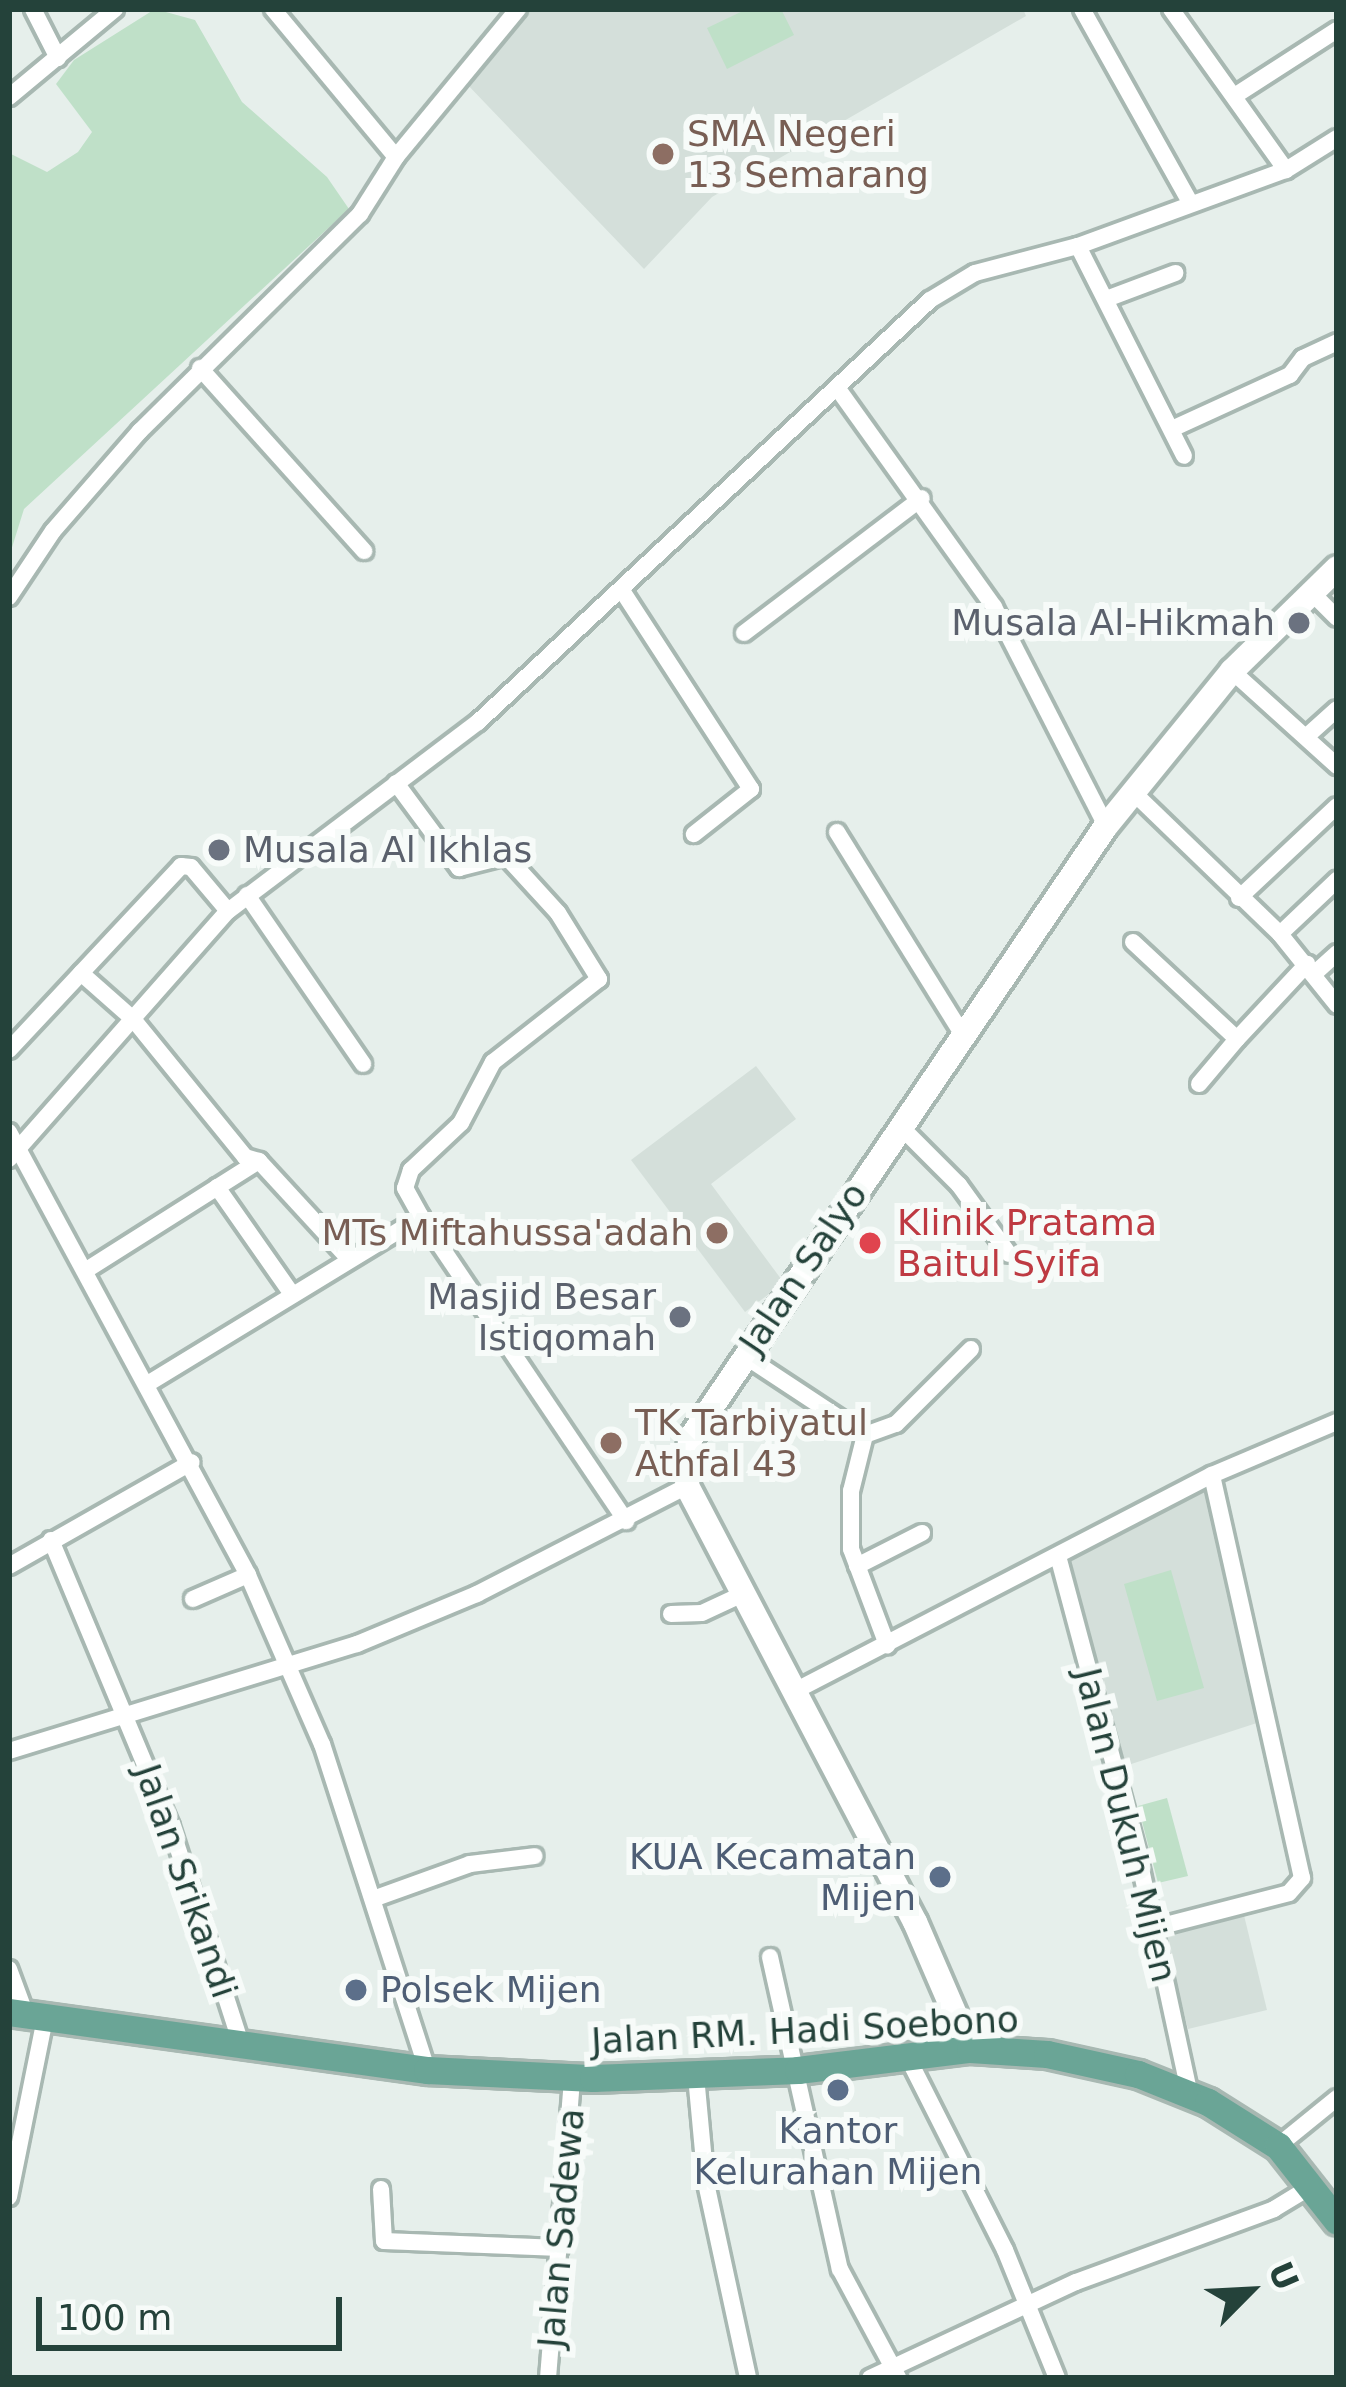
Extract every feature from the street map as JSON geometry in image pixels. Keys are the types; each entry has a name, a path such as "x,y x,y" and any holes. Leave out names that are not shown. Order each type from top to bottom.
{"main road":[{"name":"Jalan RM. Hadi Soebono","path":"27,2015 427,2070 572,2078 798,2070 970,2049 1100,2063 1190,2095 1278,2146 1337,2221"}],"street":[{"path":"33,9 58,58"},
{"path":"9,97 115,9"},
{"path":"273,9 396,158"},
{"path":"9,598 53,531 200,368 360,214 396,158 518,9"},
{"path":"1171,9 1286,170"},
{"path":"1083,13 1190,202"},
{"path":"1236,95 1337,30"},
{"path":"427,2070 374,1899 288,1664 192,1462 88,1269 13,1145 229,911 396,783 623,592 719,491 930,300 975,273 1078,245 1286,170 1337,138"},
{"path":"1078,245 1109,298 1184,456"},
{"path":"1109,298 1175,273"},
{"path":"1174,428 1290,375 1303,358 1337,342"},
{"path":"200,368 364,550"},
{"path":"838,388 922,498 994,607 1106,826"},
{"path":"744,633 922,498"},
{"name":"Jalan Salyo","path":"688,1486 690,1439 960,1030 1133,792 1232,671 1337,568"},
{"path":"1310,591 1337,618"},
{"path":"623,592 751,789 694,834"},
{"path":"1232,671 1337,766"},
{"path":"1306,736 1337,709"},
{"path":"396,783 459,868 506,856 558,913 598,979 493,1062 461,1124 411,1170 406,1188 626,1520"},
{"path":"1133,792 1280,934 1337,1005"},
{"path":"1239,898 1337,806"},
{"path":"837,832 960,1030"},
{"path":"9,1050 182,866 229,911"},
{"path":"1280,934 1337,880"},
{"path":"247,895 363,1064"},
{"path":"1133,942 1237,1040"},
{"path":"1199,1084 1311,969 1337,952"},
{"path":"81,973 133,1018 245,1157 259,1160 349,1259"},
{"path":"898,1125 959,1185 1009,1254"},
{"path":"88,1269 259,1160"},
{"path":"217,1187 292,1294"},
{"path":"149,1383 421,1216"},
{"path":"865,1435 896,1424 971,1349"},
{"path":"745,1356 865,1435"},
{"path":"793,1692 1212,1475 1337,1422"},
{"path":"865,1435 850,1491 857,1566 887,1645"},
{"path":"9,1566 192,1462"},
{"path":"1154,1928 1289,1893 1302,1878 1212,1475"},
{"path":"9,1751 288,1664 477,1594 688,1486 943,1978 970,2049"},
{"path":"857,1566 922,1533"},
{"name":"Jalan Srikandi","path":"51,1540 128,1716 242,2047"},
{"name":"Jalan Dukuh Mijen","path":"1058,1556 1154,1928 1190,2095"},
{"path":"193,1599 248,1575"},
{"path":"671,1614 702,1613 743,1594"},
{"path":"374,1899 470,1864 536,1856"},
{"path":"770,1957 840,2269 897,2373"},
{"path":"9,1970 27,2015 9,2197"},
{"path":"908,2057 1057,2378"},
{"path":"696,2076 706,2183 748,2378"},
{"name":"Jalan Sadewa","path":"548,2378 572,2078"},
{"path":"1278,2146 1337,2098"},
{"path":"870,2378 897,2373 1028,2307 1274,2209 1312,2186"},
{"path":"381,2189 384,2241 560,2248"}],"shaded area":[{"name":"SMA Negeri 13 Semarang","path":"530,9 1023,9 1026,16 712,197 644,269 464,81"},
{"name":"MTs Miftahussa'adah","path":"756,1066 796,1119 711,1184 784,1283 745,1312 631,1160"},
{"path":"1206,1488 1266,1720 1119,1768 1062,1557"},
{"path":"1242,1907 1267,2010 1188,2029 1162,1927"}],"green space":[{"path":"155,9 195,20 242,102 327,177 349,209 24,509 9,557 9,153 47,172 78,152 92,132 56,84 74,60"},
{"path":"747,9 781,9 794,35 727,69 707,28"},
{"path":"1171,1570 1204,1688 1157,1701 1124,1584"},
{"path":"1167,1798 1188,1876 1158,1883 1138,1806"}],"place":[{"name":"SMA Negeri 13 Semarang","path":"663,154"},
{"name":"Musala Al-Hikmah","path":"1299,623"},
{"name":"Musala Al Ikhlas","path":"219,850"},
{"name":"MTs Miftahussa'adah","path":"717,1233"},
{"name":"Klinik Pratama Baitul Syifa","path":"870,1243"},
{"name":"Masjid Besar Istiqomah","path":"680,1317"},
{"name":"TK Tarbiyatul Athfal 43","path":"611,1443"},
{"name":"KUA Kecamatan Mijen","path":"940,1877"},
{"name":"Polsek Mijen","path":"356,1990"},
{"name":"Kantor Kelurahan Mijen","path":"838,2090"}]}
